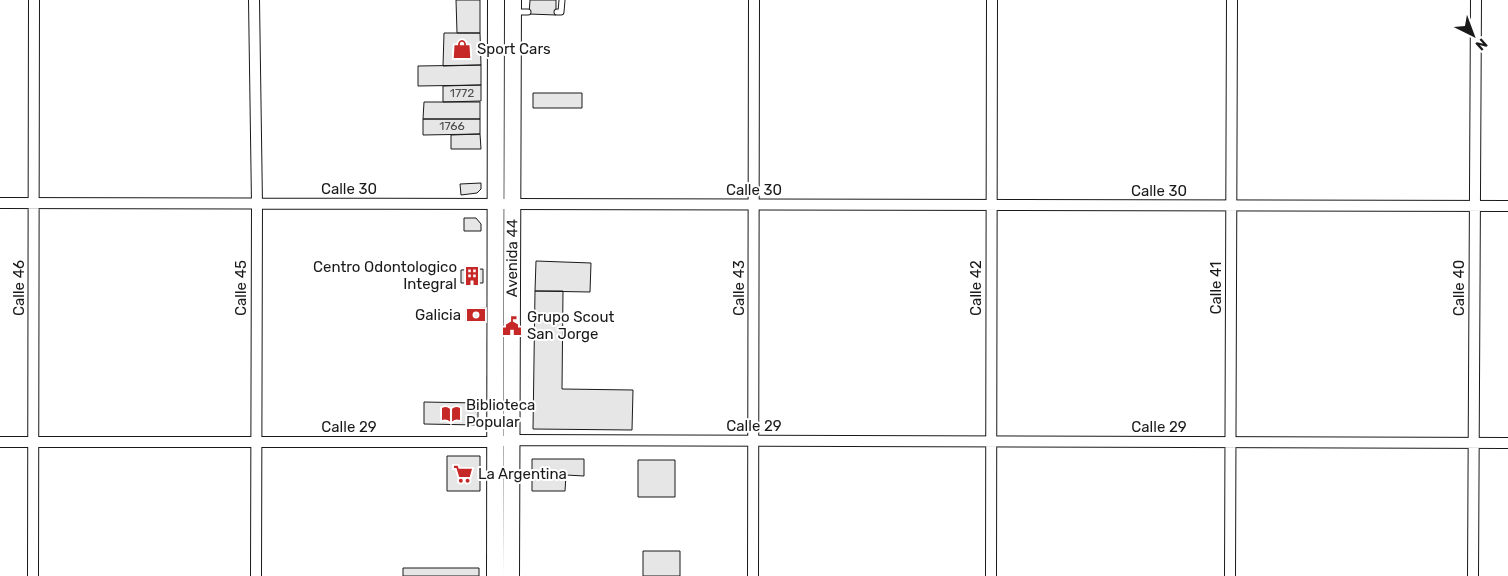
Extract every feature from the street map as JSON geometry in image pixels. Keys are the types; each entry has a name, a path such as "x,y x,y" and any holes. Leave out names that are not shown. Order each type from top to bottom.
{"main road":[{"name":"Avenida 44","path":"495,576 496,0"},
{"name":"Avenida 44","path":"511,576 513,204 518,8"}],"street":[{"name":"Calle 46","path":"34,0 34,576"},
{"name":"Calle 45","path":"254,0 256,576"},
{"name":"Calle 43","path":"753,576 754,0"},
{"name":"Calle 42","path":"991,576 992,0"},
{"name":"Calle 41","path":"1230,576 1232,0"},
{"name":"Calle 40","path":"1473,576 1476,0"},
{"name":"Calle 30","path":"0,203 1508,206"},
{"name":"Calle 29","path":"0,442 495,442 512,440 1508,443"}],"lane":[{"path":"556,12 561,12 562,0"}],"building":[{"path":"456,0 480,0 480,33 457,33"},
{"path":"530,0 556,0 556,15 529,14"},
{"name":"Sport Cars","path":"444,33 480,33 481,65 443,66"},
{"path":"481,65 481,85 418,86 418,66"},
{"path":"481,85 481,101 443,102 443,86"},
{"path":"533,93 582,93 582,108 533,108"},
{"path":"424,102 480,102 480,119 423,119"},
{"path":"423,119 480,119 480,134 423,135"},
{"path":"480,134 481,149 451,149 451,135"},
{"path":"481,183 481,189 477,193 461,195 460,184"},
{"path":"464,218 476,218 481,224 481,231 464,231"},
{"path":"536,261 591,263 590,292 535,291"},
{"name":"Centro Odontologico Integral","path":"483,269 483,283 461,283 461,270"},
{"path":"535,291 563,291 562,389 633,390 632,430 533,429"},
{"name":"Galicia","path":"486,308 486,320 466,321 466,309"},
{"name":"Biblioteca Popular","path":"424,402 478,403 478,425 424,424"},
{"name":"La Argentina","path":"447,456 480,456 480,491 447,491"},
{"path":"532,459 584,459 584,476 566,475 565,491 532,491"},
{"path":"638,460 675,460 675,497 638,497"},
{"path":"643,551 680,551 680,576 643,576"},
{"path":"403,568 479,568 479,576 403,576"}],"place":[{"name":"Sport Cars","path":"462,49"},
{"name":"Centro Odontologico Integral","path":"472,276"},
{"name":"Galicia","path":"476,315"},
{"name":"Grupo Scout San Jorge","path":"512,326"},
{"name":"Biblioteca Popular","path":"451,414"},
{"name":"La Argentina","path":"463,474"}]}
